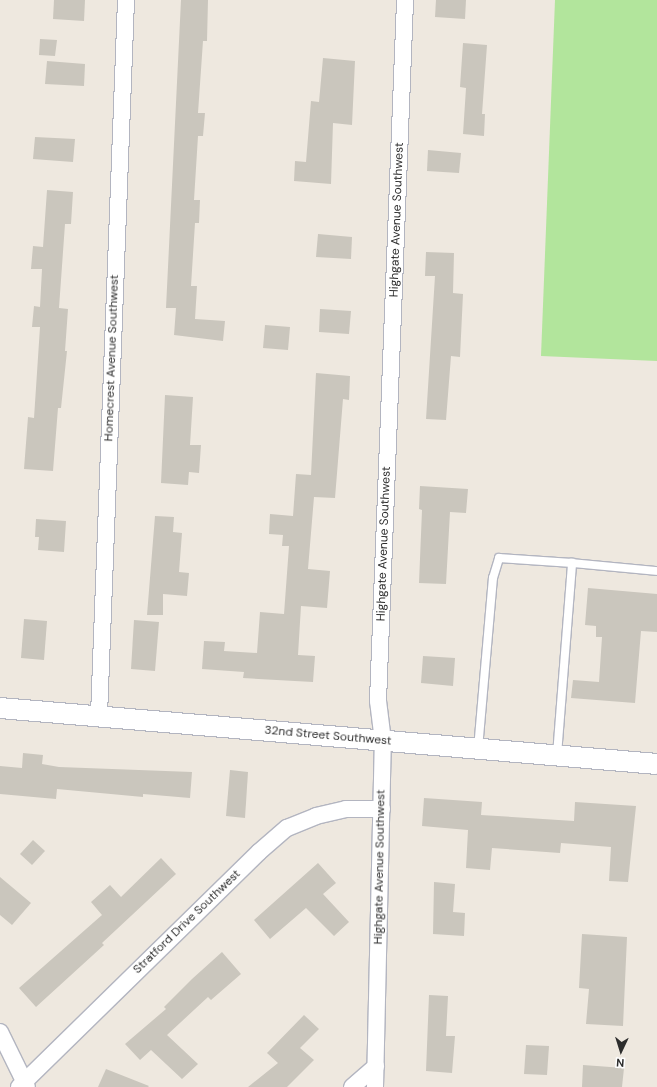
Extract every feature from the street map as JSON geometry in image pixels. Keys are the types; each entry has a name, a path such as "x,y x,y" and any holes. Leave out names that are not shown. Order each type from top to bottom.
{"street":[{"name":"Homecrest Avenue Southwest","path":"99,716 126,0"},
{"name":"Highgate Avenue Southwest","path":"375,1087 383,741 378,701 405,0"},
{"name":"32nd Street Southwest","path":"0,708 657,764"},
{"name":"Stratford Drive Southwest","path":"24,1085 259,852 287,828 316,816 346,809 382,809"},
{"path":"0,1032 24,1085"},
{"path":"352,1087 376,1066"}],"lane":[{"path":"478,749 493,578 499,558 657,571"},
{"path":"557,756 572,563"}],"green space":[{"path":"555,0 657,0 657,361 541,356"}],"building":[{"path":"54,0 85,0 84,21 53,19"},
{"path":"181,0 208,0 207,41 203,41 198,113 205,113 203,136 198,136 194,200 200,200 199,223 195,223 191,286 197,286 195,319 225,321 223,341 174,335 176,308 166,308"},
{"path":"436,0 466,0 465,19 435,17"},
{"path":"40,39 57,40 55,56 39,55"},
{"path":"463,43 487,45 482,114 485,114 484,136 463,134 466,88 460,87"},
{"path":"323,58 355,61 352,125 333,123 331,184 294,181 295,161 306,162 311,101 319,102"},
{"path":"47,61 85,64 84,86 45,84"},
{"path":"35,137 75,139 73,162 33,159"},
{"path":"428,150 461,153 459,173 427,171"},
{"path":"47,190 73,192 71,224 65,224 59,308 68,309 65,351 67,351 61,408 58,408 53,471 24,469 28,417 34,418 40,327 32,327 34,306 40,307 42,269 31,269 33,246 43,247"},
{"path":"318,234 352,237 351,259 316,257"},
{"path":"426,252 454,253 453,293 463,294 460,357 451,356 446,420 426,419 435,276 425,276"},
{"path":"320,309 351,311 349,334 319,332"},
{"path":"265,325 290,327 288,350 263,348"},
{"path":"316,373 350,376 349,400 343,399 335,498 314,497 308,569 330,571 327,608 301,606 298,655 315,656 313,682 243,678 244,672 202,669 204,641 225,642 224,651 257,653 260,612 284,614 289,546 282,546 283,535 269,534 270,514 293,516 296,474 311,475"},
{"path":"165,395 193,397 190,445 201,445 199,473 189,472 188,485 161,483"},
{"path":"420,486 468,489 466,513 450,512 446,584 419,583 422,510 419,509"},
{"path":"155,516 174,517 173,532 182,533 179,572 189,573 187,596 163,594 163,615 147,615"},
{"path":"36,519 66,521 64,552 38,550 39,537 35,537"},
{"path":"588,588 657,594 657,632 641,631 635,703 571,698 573,680 599,682 602,637 596,637 596,626 585,625"},
{"path":"24,619 47,621 44,660 21,658"},
{"path":"134,620 159,622 155,671 131,669"},
{"path":"423,656 455,658 453,686 421,683"},
{"path":"23,753 43,755 42,764 59,767 192,772 190,798 143,794 143,797 57,789 56,799 0,794 0,766 22,768"},
{"path":"230,770 248,772 245,818 226,816"},
{"path":"424,798 482,802 481,815 574,821 575,802 636,806 628,882 609,881 611,847 561,843 560,853 492,848 490,870 466,868 468,830 422,826"},
{"path":"33,840 45,851 32,865 20,854"},
{"path":"161,858 176,874 102,943 104,945 36,1007 19,988 102,915 91,902 110,885 121,897"},
{"path":"318,863 336,883 323,894 349,922 334,936 306,908 270,939 254,920"},
{"path":"0,877 31,903 12,925 0,915"},
{"path":"434,882 455,884 453,912 465,913 464,936 433,934"},
{"path":"582,934 627,937 623,1026 586,1024 589,989 579,988"},
{"path":"222,952 241,974 211,1000 208,997 167,1035 198,1064 182,1079 151,1050 140,1060 125,1044 166,1009 164,1007"},
{"path":"429,995 448,996 446,1036 455,1036 452,1073 426,1071"},
{"path":"304,1015 319,1029 300,1048 314,1060 287,1087 248,1087 278,1063 267,1053"},
{"path":"526,1045 549,1046 547,1075 524,1074"},
{"path":"583,1065 624,1068 622,1087 582,1087"},
{"path":"106,1069 149,1086 98,1087"}]}
